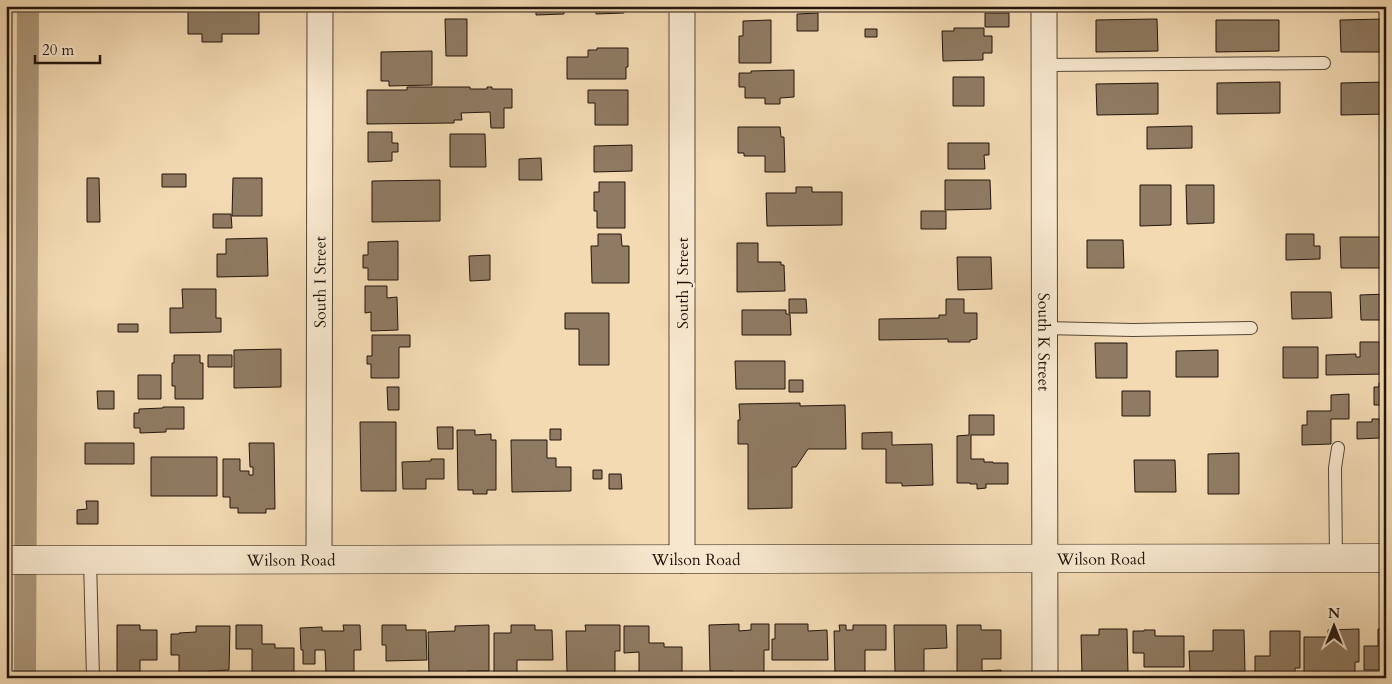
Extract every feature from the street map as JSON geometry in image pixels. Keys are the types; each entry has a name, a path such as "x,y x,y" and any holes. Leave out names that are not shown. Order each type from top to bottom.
{"street":[{"name":"South I Street","path":"320,6 320,560"},
{"name":"South J Street","path":"682,6 682,560"},
{"name":"South K Street","path":"1044,6 1045,678"},
{"name":"Wilson Road","path":"11,560 1386,558"}],"lane":[{"path":"1044,65 1324,63"},
{"path":"1044,328 1133,330 1251,328"},
{"path":"1336,559 1335,468 1338,448"},
{"path":"90,560 93,678"}],"building":[{"path":"188,6 259,6 259,34 222,34 222,42 202,42 202,34 188,34"},
{"path":"536,6 564,6 564,14 536,15"},
{"path":"596,6 624,6 624,13 596,14"},
{"path":"743,6 770,6 770,10 743,10"},
{"path":"796,6 832,6 832,11 796,11"},
{"path":"1227,6 1254,6 1254,8 1227,9"},
{"path":"818,13 818,31 797,31 797,14"},
{"path":"985,13 1009,13 1009,27 985,27"},
{"path":"445,19 467,19 467,56 446,56"},
{"path":"1157,19 1158,51 1096,52 1096,20"},
{"path":"1386,19 1386,52 1341,52 1340,20"},
{"path":"771,20 771,63 739,63 739,36 743,36 743,21"},
{"path":"1216,20 1279,20 1279,51 1216,52"},
{"path":"954,28 984,28 984,36 992,36 992,53 983,53 983,60 943,61 942,31 954,31"},
{"path":"865,29 877,29 877,37 865,37"},
{"path":"597,48 628,48 626,79 567,79 567,57 588,57 588,50 597,50"},
{"path":"432,51 432,85 389,86 389,81 381,81 381,52"},
{"path":"794,70 794,97 780,98 780,104 765,104 765,98 745,98 745,87 739,87 739,73"},
{"path":"953,77 984,77 984,106 953,106"},
{"path":"1280,82 1280,113 1217,114 1217,83"},
{"path":"1386,82 1386,114 1341,115 1341,83"},
{"path":"1158,83 1158,114 1097,115 1096,84"},
{"path":"407,87 470,87 470,89 487,89 487,87 492,87 492,89 512,89 512,108 504,108 504,128 491,128 490,112 461,113 462,120 454,120 454,123 367,124 367,90 407,90"},
{"path":"588,90 628,90 628,125 595,125 595,103 588,103"},
{"path":"1192,126 1192,148 1147,149 1147,127"},
{"path":"738,127 780,127 781,137 784,137 785,172 765,172 765,156 744,156 744,153 738,153"},
{"path":"368,132 392,132 392,143 398,143 398,152 392,152 392,161 368,162"},
{"path":"450,134 485,134 486,167 450,167"},
{"path":"948,143 989,143 989,155 984,155 985,169 948,169"},
{"path":"632,145 632,171 594,172 594,146"},
{"path":"541,158 542,180 519,180 519,159"},
{"path":"162,174 186,174 186,187 162,187"},
{"path":"87,178 99,178 100,222 87,222"},
{"path":"233,178 262,178 262,216 232,216"},
{"path":"440,180 440,221 372,222 372,181"},
{"path":"945,180 990,180 991,209 945,210"},
{"path":"599,182 625,182 625,228 597,228 597,211 594,211 594,192 599,192"},
{"path":"1140,185 1171,185 1171,225 1140,226"},
{"path":"1186,185 1214,185 1214,223 1187,224"},
{"path":"796,187 812,187 812,192 842,192 842,225 767,226 766,193 796,193"},
{"path":"921,211 946,211 946,229 921,229"},
{"path":"213,214 231,214 232,228 213,228"},
{"path":"598,234 621,234 622,246 629,246 629,283 592,283 591,246 598,246"},
{"path":"1286,234 1314,234 1314,246 1320,246 1320,259 1286,260"},
{"path":"1340,237 1386,237 1386,268 1341,268"},
{"path":"267,238 268,276 217,277 217,254 226,254 226,239"},
{"path":"1087,240 1123,240 1124,268 1087,268"},
{"path":"398,241 398,280 368,280 368,268 363,268 363,255 368,255 368,242"},
{"path":"737,243 758,243 758,262 781,262 781,265 784,265 785,291 737,292"},
{"path":"490,255 490,280 470,281 469,256"},
{"path":"957,257 991,257 992,289 958,290"},
{"path":"365,286 387,286 387,298 397,297 398,330 371,331 371,312 365,313"},
{"path":"182,289 216,289 216,318 221,318 221,332 170,333 170,308 183,308"},
{"path":"1291,292 1331,292 1332,318 1292,319"},
{"path":"1386,294 1386,320 1361,320 1360,295"},
{"path":"789,299 806,299 807,313 789,313"},
{"path":"946,299 964,299 964,313 977,313 977,339 970,340 970,342 948,342 948,339 879,340 879,319 939,318 939,315 946,315"},
{"path":"742,310 786,310 786,314 790,314 791,335 742,335"},
{"path":"565,313 609,313 609,365 579,365 579,329 565,329"},
{"path":"118,324 138,324 138,332 118,332"},
{"path":"372,335 410,335 410,347 399,347 399,378 371,378 371,364 367,364 367,356 372,356"},
{"path":"1360,342 1386,342 1386,374 1326,375 1326,355 1356,354 1356,357 1360,357"},
{"path":"1095,343 1127,343 1127,378 1096,378"},
{"path":"1283,347 1318,347 1318,378 1283,378"},
{"path":"281,349 281,387 234,388 234,350"},
{"path":"1218,350 1218,377 1176,377 1176,351"},
{"path":"174,355 200,355 200,363 203,363 203,399 175,399 175,386 172,386"},
{"path":"208,355 232,355 232,367 208,367"},
{"path":"735,361 785,361 785,389 736,389"},
{"path":"138,375 161,375 161,399 138,399"},
{"path":"789,380 803,380 803,392 789,392"},
{"path":"1379,383 1386,383 1386,405 1374,405 1374,387 1379,387"},
{"path":"387,387 399,387 399,410 388,410"},
{"path":"97,391 114,391 114,409 98,409"},
{"path":"1122,391 1150,391 1150,416 1122,416"},
{"path":"1349,394 1349,419 1331,419 1331,444 1302,445 1302,425 1307,425 1307,411 1331,411 1331,395"},
{"path":"800,403 800,406 845,405 846,449 808,449 796,467 792,467 792,508 748,509 748,444 738,444 739,404"},
{"path":"184,407 184,429 166,429 166,432 140,433 140,428 134,428 134,413 139,413 139,409"},
{"path":"969,415 994,415 994,435 971,435 971,459 984,459 984,462 993,463 1008,463 1008,484 986,484 986,488 977,489 977,484 957,483 957,436 969,435"},
{"path":"1372,419 1380,419 1380,438 1357,439 1357,422 1372,422"},
{"path":"360,422 396,422 396,491 361,491"},
{"path":"437,427 453,427 453,449 438,449"},
{"path":"550,429 561,429 561,440 550,440"},
{"path":"457,430 475,430 475,435 491,434 491,440 496,440 496,490 487,490 487,494 473,494 473,490 458,490"},
{"path":"892,432 892,445 932,444 933,485 902,486 902,483 886,483 886,449 862,449 862,433"},
{"path":"511,440 547,440 547,458 556,458 556,467 571,467 571,491 512,492"},
{"path":"85,443 134,443 134,464 85,464"},
{"path":"249,443 274,443 275,509 266,509 266,513 238,513 238,508 230,508 230,497 223,497 223,459 240,459 240,471 249,471 249,475 253,475 253,467 250,467"},
{"path":"1239,453 1239,494 1208,494 1208,454"},
{"path":"151,457 217,457 217,496 151,496"},
{"path":"431,459 444,459 444,479 426,479 426,489 403,489 402,462 431,461"},
{"path":"1134,460 1175,460 1176,492 1135,492"},
{"path":"593,470 602,470 602,479 593,479"},
{"path":"609,474 621,474 622,489 609,489"},
{"path":"86,501 98,501 98,524 77,524 77,510 87,509"},
{"path":"739,624 739,631 751,630 751,624 769,624 769,650 764,650 764,675 732,675 732,671 710,671 709,625"},
{"path":"775,624 808,624 808,631 827,630 828,660 772,660 772,639 775,639"},
{"path":"117,625 140,625 140,630 157,630 157,660 140,660 140,678 117,678"},
{"path":"236,625 262,625 262,644 275,644 275,648 294,648 294,678 252,678 252,649 236,649"},
{"path":"343,625 360,625 361,650 354,650 354,674 326,674 325,650 315,650 315,664 303,664 300,628 322,627 322,631 344,631"},
{"path":"382,625 406,625 406,630 426,630 427,660 386,661 386,645 382,645"},
{"path":"489,625 489,671 468,671 468,675 429,676 428,632 455,631 455,626"},
{"path":"511,625 535,625 535,630 552,630 553,660 517,660 517,678 494,678 494,633 511,633"},
{"path":"585,625 620,625 620,651 615,651 615,673 567,673 566,631 586,631"},
{"path":"839,625 846,625 846,630 853,630 853,625 886,625 886,650 865,650 865,673 835,673 834,631 840,631"},
{"path":"894,625 946,625 947,648 924,649 924,672 895,672"},
{"path":"957,625 981,625 981,630 1001,630 1001,659 982,659 982,671 1001,670 1001,678 957,678"},
{"path":"196,626 230,626 229,670 209,671 209,673 179,673 179,655 171,655 171,634 196,632"},
{"path":"624,626 649,626 649,643 664,643 664,647 682,647 682,677 639,678 639,652 624,653"},
{"path":"1386,628 1386,670 1364,670 1364,646 1378,646 1378,629"},
{"path":"1099,629 1127,629 1128,673 1082,674 1081,635 1099,635"},
{"path":"1359,629 1359,662 1355,662 1355,676 1304,677 1304,637 1328,637 1328,630"},
{"path":"1155,630 1155,636 1184,636 1184,667 1144,667 1144,653 1133,653 1133,631"},
{"path":"1213,630 1244,630 1245,672 1190,673 1189,651 1213,651"},
{"path":"1270,631 1300,631 1300,668 1295,668 1295,677 1255,677 1255,656 1270,656"}],"waterway":[{"path":"25,678 28,6"}]}
